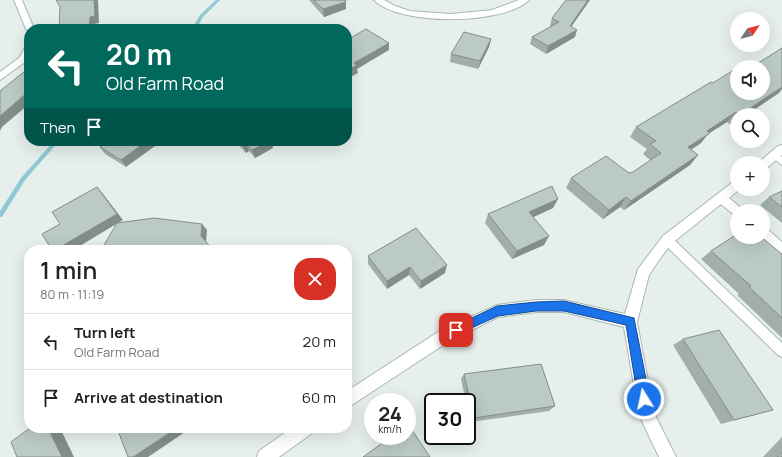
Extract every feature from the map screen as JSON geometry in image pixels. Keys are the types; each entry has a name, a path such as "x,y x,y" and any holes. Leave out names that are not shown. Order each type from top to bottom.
{"street":[{"path":"18,0 28,24"},
{"path":"378,0 387,6 413,13 444,17 471,16 496,12 518,4 524,0"},
{"path":"0,77 22,60 24,57"},
{"path":"770,161 779,156"},
{"path":"668,457 647,415 630,322 643,273 667,240 730,191"},
{"path":"721,198 730,205"},
{"path":"770,239 782,250"},
{"path":"352,397 443,337 497,311 536,306 564,306 630,322"},
{"path":"265,457 298,433"}],"lane":[{"path":"667,240 782,351"}],"building":[{"path":"56,0 94,0 95,16 90,17 89,24 59,24 60,7"},
{"path":"314,0 344,0 346,2 323,9"},
{"path":"566,0 588,0 570,26 577,30 548,46 532,37 559,22 552,18"},
{"path":"366,29 389,43 354,63 357,65 352,68 352,37"},
{"path":"464,32 491,39 480,61 451,54"},
{"path":"782,48 782,87 770,95 770,60 763,60"},
{"path":"24,72 24,95 0,116 0,91"},
{"path":"730,72 730,100 762,100 750,108 730,108 730,116 707,131 710,133 688,147 698,155 631,201 626,197 609,210 571,178 606,156 629,173 633,172 661,153 650,144 656,141 636,127 711,82 713,83"},
{"path":"101,146 140,146 121,160 100,147"},
{"path":"248,146 260,146 252,150"},
{"path":"552,186 558,199 529,212 549,236 517,251 488,214"},
{"path":"97,187 117,214 64,245 49,245 42,234 60,224 52,212"},
{"path":"782,191 782,207 769,197"},
{"path":"154,218 202,224 201,236 209,245 104,245 117,223"},
{"path":"416,228 447,265 421,281 410,267 387,281 368,256"},
{"path":"730,239 730,244 770,244 782,254 782,318 749,287 751,286 711,251"},
{"path":"719,330 773,410 734,420 683,339"},
{"path":"541,364 555,406 476,418 476,393 468,393 464,374"},
{"path":"24,432 50,433 62,457 17,457 11,442"},
{"path":"119,433 169,433 133,457 128,457"},
{"path":"416,436 430,457 363,457 380,445 416,445"},
{"path":"782,452 782,457 777,457"}],"waterway":[{"path":"197,24 201,16 218,0"},
{"path":"0,215 23,179 53,146"}],"route":[{"path":"456,330 497,311 536,306 564,306 630,322 644,399"}]}
